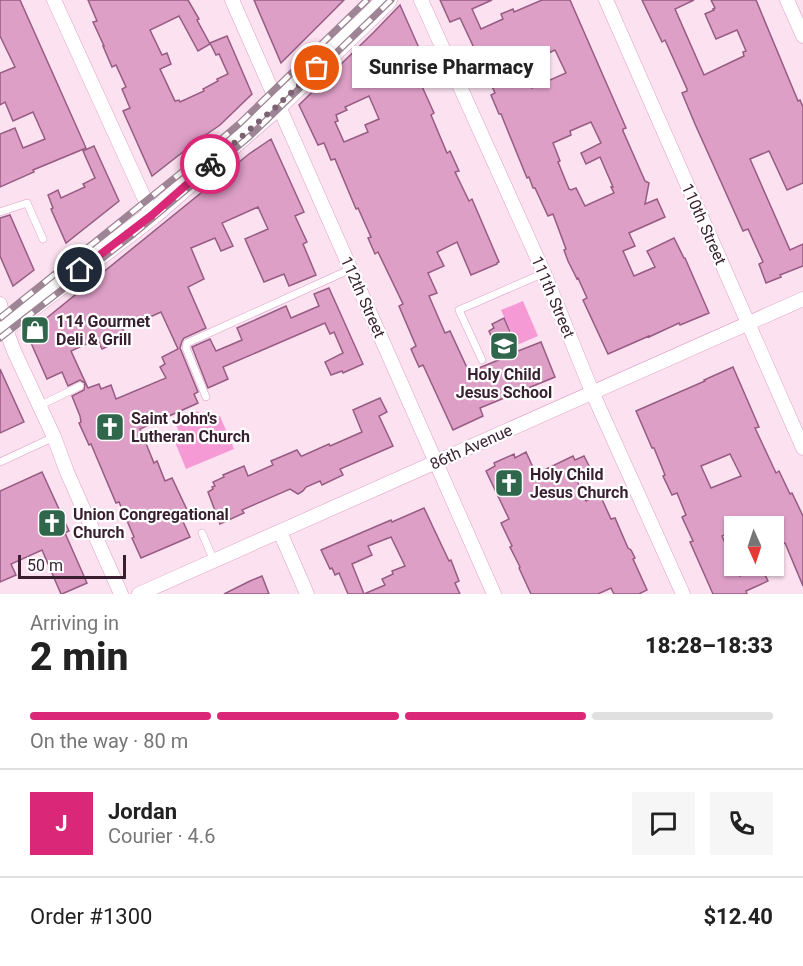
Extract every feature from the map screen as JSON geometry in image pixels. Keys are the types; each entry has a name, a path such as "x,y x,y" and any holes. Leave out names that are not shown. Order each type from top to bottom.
{"main road":[{"path":"3,329 152,215 278,105 387,0"}],"street":[{"path":"54,0 152,215"},
{"name":"112th Street","path":"232,0 494,594"},
{"name":"111th Street","path":"421,0 544,273 593,394 683,594"},
{"name":"110th Street","path":"606,0 803,448"},
{"path":"787,0 803,36"},
{"name":"86th Avenue","path":"139,594 803,299"},
{"path":"0,304 3,329 54,437 121,594"},
{"path":"280,532 308,594"}],"lane":[{"path":"0,212 27,203 43,239"},
{"path":"206,397 186,348 188,344 351,269"},
{"path":"482,360 459,310 544,273"},
{"path":"39,406 80,386"},
{"path":"0,462 54,437"},
{"path":"202,533 214,561"}],"shaded area":[{"path":"523,301 538,336 517,345 501,310"},
{"path":"198,411 203,422 220,416 234,449 186,469 172,435 179,432 175,422"}],"building":[{"path":"0,0 20,0 86,148 33,170 34,172 0,187 0,134 15,128 23,148 45,139 33,112 13,121 5,102 0,105 0,73 15,67 0,36"},
{"path":"88,0 188,0 210,44 198,51 179,16 150,30 162,55 167,53 171,64 160,69 175,101 180,102 204,91 203,89 218,81 217,79 228,74 219,54 216,55 210,43 227,36 252,94 220,125 152,176 123,111 130,108 122,89 126,87 116,65 112,67 93,22 97,21"},
{"path":"254,0 344,0 281,63"},
{"path":"440,0 492,0 472,9 481,29 503,19 501,14 513,9 514,12 542,0 570,0 626,128 623,131 645,181 649,183 645,204 657,199 665,217 629,233 635,246 623,251 634,276 655,267 647,251 674,238 709,313 680,325 679,323 608,354 583,300 587,298 568,261 553,214 548,216 529,177 527,178 491,95 495,93 460,18 450,22","holes":["555,50 566,73 532,88 522,65","591,122 601,143 581,153 586,164 600,157 614,193 585,206 576,188 569,189 553,143 571,135 570,131"]},
{"path":"642,0 694,0 675,9 704,75 744,56 743,52 746,51 737,30 716,39 705,14 715,8 711,0 756,0 798,101 800,100 803,107 803,183 787,190 769,151 750,159 790,250 803,244 803,266 766,283 759,264 763,262 748,229 743,231 682,93 687,89 665,40 662,42"},
{"path":"400,5 423,57 416,60 425,80 420,82 434,113 431,115 447,153 450,151 459,171 455,172 469,201 472,199 499,262 471,275 457,242 437,252 444,266 428,273 437,293 429,296 445,333 450,331 469,372 501,359 489,331 494,328 492,324 504,318 518,351 541,342 555,377 480,408 483,416 453,430 423,365 419,367 411,349 416,346 399,306 403,304 378,252 375,254 368,238 371,237 358,208 356,209 335,159 331,160 324,143 318,145 299,105","holes":["369,96 379,119 365,125 368,132 344,142 335,122 338,121 336,115 347,110 345,107"]},
{"path":"271,139 304,212 295,216 307,242 303,244 316,275 289,286 284,274 264,282 245,239 268,229 258,207 222,223 233,246 221,251 215,238 191,248 204,279 188,287 206,328 184,338 180,348 198,392 194,394 198,403 140,429 154,463 157,461 165,481 172,478 189,514 181,517 190,537 141,558 119,502 116,503 91,444 89,445 79,423 81,422 80,416 72,396 84,390 85,383 80,380 68,386 62,372 47,379 27,334 249,154","holes":["161,312 178,349 162,357 165,364 160,367 166,378 116,399 111,385 101,389 99,384 88,388 71,351 97,339 102,349 126,338 123,329"]},
{"path":"94,146 119,201 66,243 51,209 53,208 48,195 58,190 61,198 85,187 83,184 95,178 83,151"},
{"path":"10,215 34,270 13,286 0,256 0,218"},
{"path":"329,288 363,364 343,373 342,371 331,375 325,362 343,353 334,332 330,334 325,323 223,367 228,379 208,388 192,347 210,339 216,351 242,340 237,328 286,306 291,318 319,306 314,294"},
{"path":"733,367 759,427 755,428 776,473 779,471 803,516 803,586 784,543 784,516 724,516 724,535 722,536 724,576 766,576 768,581 746,591 747,594 713,594 690,542 693,541 682,517 686,515 677,493 672,495 654,448 636,411","holes":["730,454 741,476 711,488 701,466"]},
{"path":"0,369 24,422 0,433"},
{"path":"380,398 387,412 379,416 393,446 340,469 343,475 322,485 320,481 306,487 298,494 290,489 242,510 244,513 220,524 208,492 215,486 213,482 244,466 248,476 273,465 271,461 297,450 302,456 362,432 353,410"},
{"path":"526,452 536,474 573,456 575,460 584,456 593,474 577,481 586,501 600,495 611,519 615,518 635,558 633,559 647,590 639,594 614,594 611,588 598,594 531,594 501,523 509,519 486,471 495,466 494,463 514,454 515,458"},
{"path":"42,472 69,531 65,533 87,583 62,594 42,550 11,564 16,575 0,582 0,491"},
{"path":"424,508 449,561 451,560 459,581 455,583 460,594 348,594 339,573 335,575 332,568 330,569 321,550","holes":["391,537 405,566 392,571 393,574 382,579 385,585 364,594 352,564 372,555 368,546"]},
{"path":"262,576 269,594 224,594 250,581"}],"railway":[{"path":"0,318 239,124 367,0"},
{"path":"0,338 131,236 250,136 391,0"}],"way so far":[{"path":"210,164 317,68"}],"place":[{"name":"Sunrise Pharmacy","path":"317,68"},
{"name":"114 Gourmet Deli & Grill","path":"35,330"},
{"name":"Holy Child Jesus School","path":"504,346"},
{"name":"Saint John's Lutheran Church","path":"110,427"},
{"name":"Holy Child Jesus Church","path":"509,483"},
{"name":"Union Congregational Church","path":"52,523"}],"route":[{"path":"80,270 152,215 210,164"}]}
